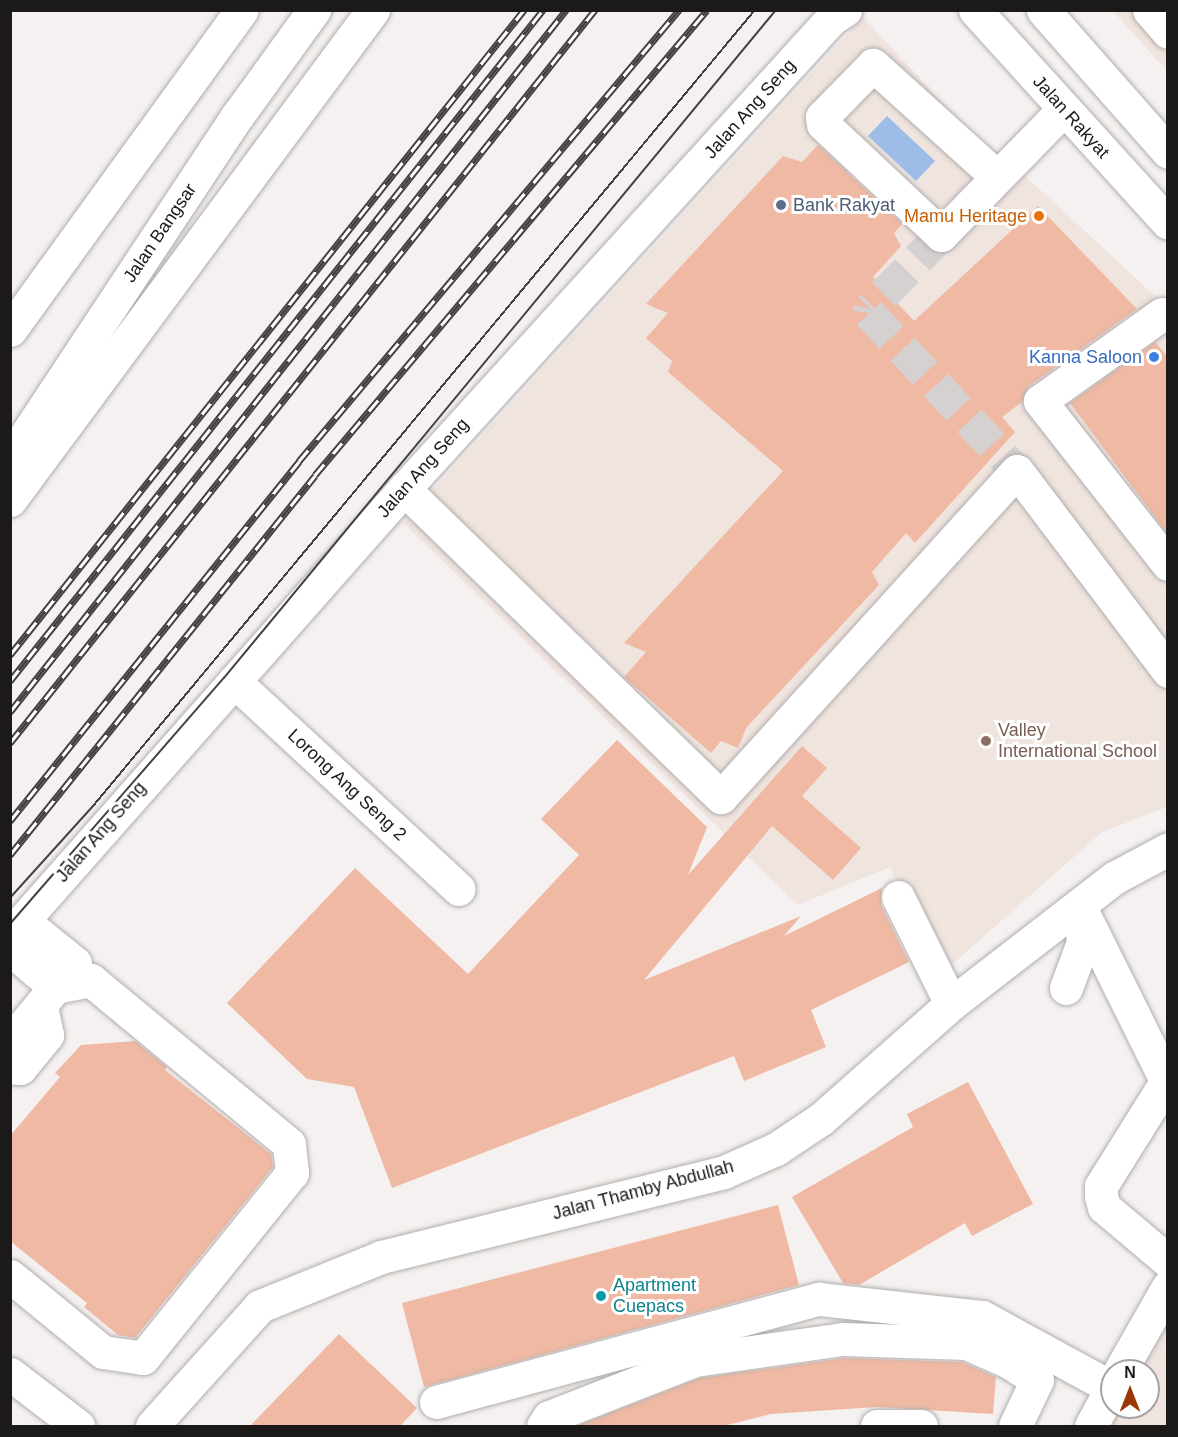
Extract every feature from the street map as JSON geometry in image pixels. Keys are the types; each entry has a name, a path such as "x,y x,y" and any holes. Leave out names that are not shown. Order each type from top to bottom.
{"street":[{"path":"10,330 242,10"},
{"name":"Jalan Bangsar","path":"10,459 238,115 314,10"},
{"path":"10,500 373,10"},
{"name":"Jalan Ang Seng","path":"15,935 234,681 404,489 831,19 845,10"},
{"name":"Jalan Rakyat","path":"975,10 1167,223"},
{"path":"1043,10 1167,152"},
{"path":"1149,10 1167,32"},
{"path":"996,176 879,68 867,68 822,117 823,124 941,235 996,176 1064,109"},
{"path":"1166,314 1040,401 1167,564"},
{"path":"404,489 721,797 1017,471 1167,671"},
{"name":"Lorong Ang Seng 2","path":"234,681 459,889"},
{"name":"Jalan Thamby Abdullah","path":"152,1426 260,1306 381,1257 724,1172 776,1149 821,1119 951,1004 1114,878 1167,849"},
{"path":"898,897 951,1004"},
{"path":"1066,988 1083,942 1079,905"},
{"path":"1079,905 1166,1083 1101,1186 1101,1196 1104,1207 1167,1261"},
{"path":"10,1042 75,963 15,935"},
{"path":"10,1276 103,1352 143,1358 292,1173 290,1144 91,980 48,997"},
{"path":"10,1067 20,1068 47,1035 48,997"},
{"path":"1127,1359 1167,1287"},
{"path":"436,1402 819,1299 982,1317 1100,1381"},
{"path":"543,1426 549,1417 695,1360 843,1339 932,1339 966,1343 1009,1362 1037,1380 1016,1426"},
{"path":"10,1374 78,1426"},
{"path":"1091,1426 1100,1409"},
{"path":"878,1426 921,1426"}],"shaded area":[{"path":"1113,11 1167,11 1167,71"},
{"path":"863,17 1014,180 1021,172 1167,307 1167,568 1104,498 1167,584 1167,807 1102,832 940,975 890,867 798,905 403,523"},
{"path":"1167,1274 1167,1426 1073,1426 1100,1382 1100,1419 1160,1419 1160,1359 1114,1359"}],"water":[{"path":"887,116 935,161 916,181 868,136"}],"building":[{"path":"818,145 902,224 894,233 901,246 873,277 914,321 1038,206 1137,309 1029,386 1022,402 1002,417 1015,432 915,543 906,533 872,572 879,585 746,728 738,748 721,741 711,753 624,677 646,652 624,643 783,471 668,372 672,361 646,338 668,313 646,304 783,156 802,162"},
{"path":"1155,342 1167,356 1167,533 1070,403"},
{"path":"617,740 707,827 688,875 802,746 827,768 802,796 861,848 833,880 772,826 644,980 801,916 784,936 882,888 881,905 909,962 811,1010 826,1047 744,1081 734,1056 392,1188 354,1087 307,1079 227,1003 355,868 468,974 579,855 541,819"},
{"path":"135,1041 167,1067 165,1070 271,1154 273,1167 135,1338 118,1335 84,1307 87,1303 10,1241 10,1136 60,1077 55,1073 81,1045"},
{"path":"968,1082 1033,1204 972,1236 965,1223 859,1285 843,1283 792,1197 913,1127 907,1114"},
{"name":"Apartment Cuepacs","path":"778,1205 799,1285 424,1387 402,1303"},
{"path":"339,1334 417,1408 400,1426 250,1426"},
{"path":"844,1358 962,1362 996,1377 993,1414 877,1407 771,1414 723,1426 576,1426 700,1378"}],"tunnel":[{"path":"941,235 870,308 869,313 1017,471"}],"tram line":[{"path":"10,898 94,805 755,10"},
{"path":"10,924 224,678 776,10"}],"railway":[{"path":"10,655 524,10"},
{"path":"10,681 543,10"},
{"path":"10,712 566,10"},
{"path":"10,743 595,10"},
{"path":"10,821 299,461 679,10"},
{"path":"10,855 315,475 707,10"}],"place":[{"name":"Bank Rakyat","path":"781,205"},
{"name":"Mamu Heritage","path":"1039,216"},
{"name":"Kanna Saloon","path":"1154,357"},
{"name":"Valley International School","path":"986,741"},
{"name":"Apartment Cuepacs","path":"601,1296"}]}
